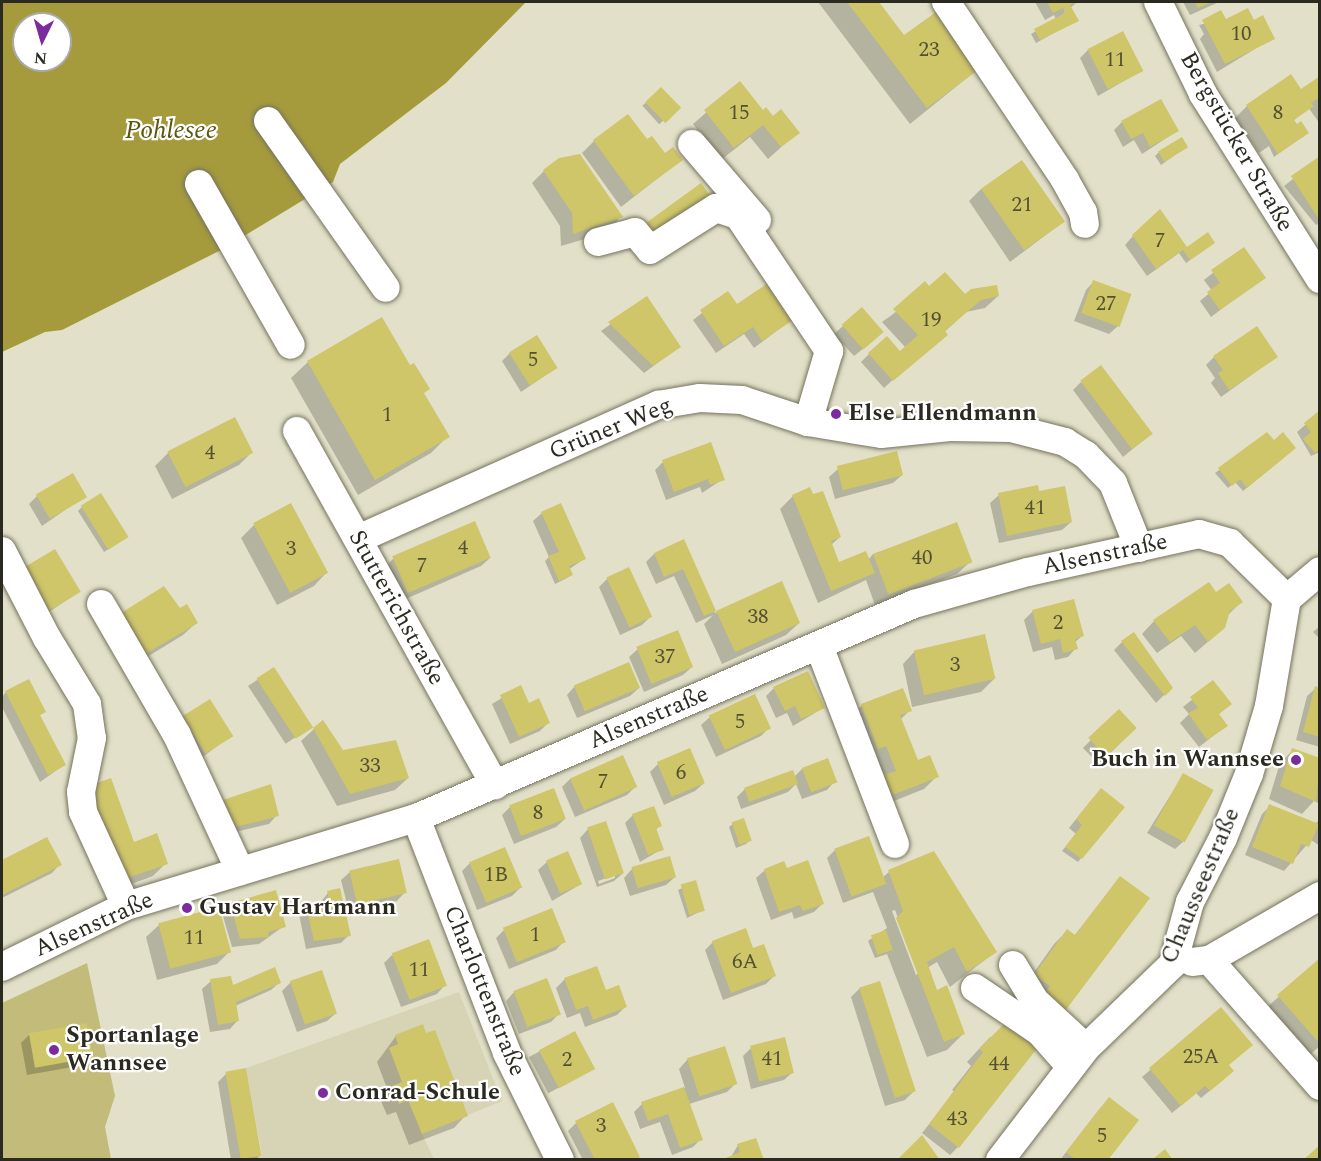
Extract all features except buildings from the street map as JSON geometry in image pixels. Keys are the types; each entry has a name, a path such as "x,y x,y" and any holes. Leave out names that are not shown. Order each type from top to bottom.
{"street":[{"path":"946,2 1065,180 1083,212 1085,224"},
{"name":"Bergstücker Straße","path":"1158,2 1203,94 1320,279"},
{"path":"268,121 386,288"},
{"path":"692,144 744,203 842,339 846,353 814,423"},
{"path":"199,184 291,345"},
{"path":"598,242 635,232 650,250 716,208 738,215 829,351 814,423"},
{"name":"Grüner Weg","path":"358,539 658,405 700,398 742,400 814,423 881,434 950,427 1011,428 1065,442 1086,455 1113,483 1139,548"},
{"name":"Stutterichstraße","path":"297,431 495,784"},
{"name":"Alsenstraße","path":"2,967 126,906 416,818 914,604 1029,572 1199,534 1214,536 1247,558 1287,600"},
{"path":"2,551 47,638 87,704 92,738 81,792 83,812 126,906"},
{"path":"1287,600 1320,571"},
{"name":"Chausseestraße","path":"1000,1160 1078,1057 1173,964 1190,902 1223,838 1249,774 1269,706 1287,600"},
{"path":"101,604 177,735 240,872"},
{"path":"819,646 895,844"},
{"name":"Charlottenstraße","path":"416,818 507,1053 560,1160"},
{"path":"1173,964 1209,960 1320,896"},
{"path":"1209,960 1320,1086"},
{"path":"1013,964 1035,1001 1078,1057"},
{"path":"975,988 1078,1057"}],"shaded area":[{"name":"Sportanlage Wannsee","path":"87,963 115,1096 105,1127 111,1159 2,1159 2,1003"},
{"name":"Conrad-Schule","path":"459,992 502,1101 422,1134 434,1159 239,1160 262,1155 246,1068"}],"water":[{"name":"Pohlesee","path":"2,2 526,2 446,83 340,164 333,182 221,250 62,330 45,332 2,352"}],"place":[{"name":"Else Ellendmann","path":"836,414"},
{"name":"Buch in Wannsee","path":"1296,760"},
{"name":"Gustav Hartmann","path":"187,908"},
{"name":"Sportanlage Wannsee","path":"54,1050"},
{"name":"Conrad-Schule","path":"323,1093"}]}
